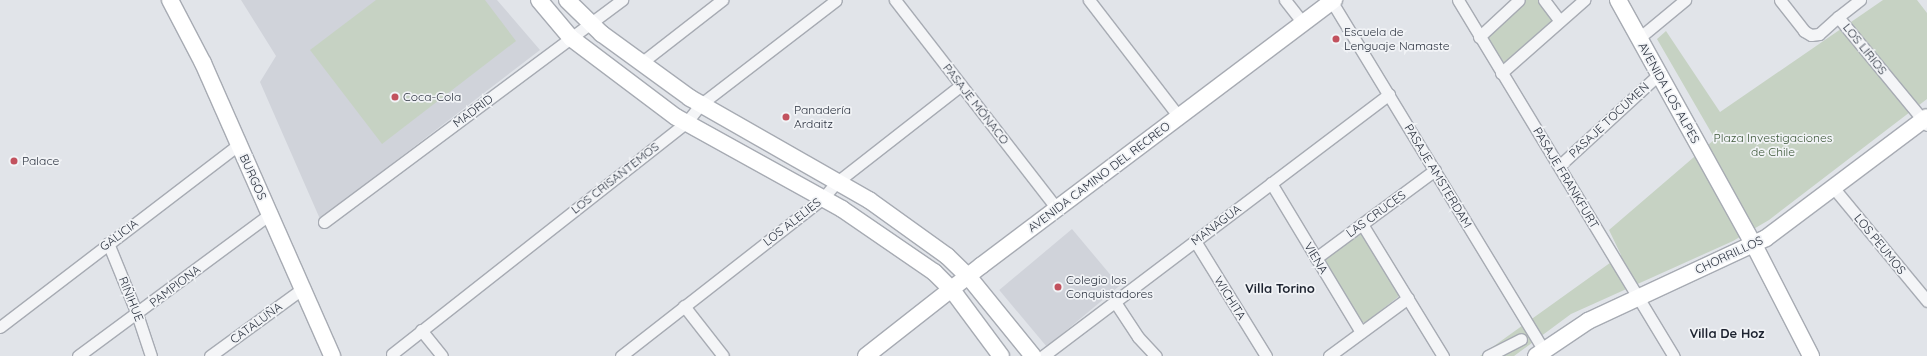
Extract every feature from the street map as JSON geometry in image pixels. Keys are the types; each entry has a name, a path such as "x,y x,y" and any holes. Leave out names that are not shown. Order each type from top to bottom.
{"street":[{"name":"BURGOS","path":"170,0 203,63 332,356"},
{"path":"539,0 571,38 622,78 686,123 822,199 934,272 952,290 1002,356"},
{"path":"567,0 591,25 641,63 701,104 837,182 904,223 955,263 968,276 1033,356"},
{"name":"MADRID","path":"324,222 571,38 591,25 622,0"},
{"path":"641,63 722,0"},
{"name":"LOS CRISANTEMOS","path":"392,354 686,123 701,104 836,0"},
{"name":"PASAJE MÓNACO","path":"895,0 1057,209"},
{"path":"1089,0 1179,117"},
{"path":"1285,0 1303,23"},
{"name":"PASAJE FRANKFURT","path":"1458,0 1479,37 1560,166 1674,356"},
{"path":"1479,37 1519,0"},
{"path":"1544,0 1560,21"},
{"path":"1501,73 1584,0"},
{"name":"AVENIDA LOS ALPES","path":"1618,0 1754,245 1811,356"},
{"path":"1639,38 1686,0"},
{"name":"LOS LIRIOS","path":"1780,0 1804,31 1811,35 1819,34 1838,17 1925,121"},
{"path":"1838,17 1860,0"},
{"name":"AVENIDA CAMINO DEL RECREO","path":"872,354 968,276 1333,1"},
{"name":"PASAJE AMSTERDAM","path":"1333,1 1435,170 1540,353"},
{"name":"PASAJE TOCUMEN","path":"1560,166 1659,74"},
{"name":"LOS ALELIES","path":"621,356 822,199 837,182 961,85"},
{"name":"MANAGUA","path":"1043,356 1389,94"},
{"name":"CHORRILLOS","path":"1540,353 1588,321 1754,245 1780,228 1832,186 1925,121"},
{"name":"GALICIA","path":"0,327 239,144"},
{"name":"LAS CRUCES","path":"1316,258 1435,170"},
{"name":"VIENA","path":"1271,184 1361,332"},
{"name":"LOS PEUMOS","path":"1832,186 1927,301"},
{"name":"PAMPIONA","path":"78,356 138,314 270,214"},
{"path":"1362,224 1443,356"},
{"name":"WICHITA","path":"1195,241 1266,356"},
{"name":"RIÑIHUE","path":"108,243 138,314 151,356"},
{"name":"CATALUÑA","path":"210,356 302,289"},
{"path":"1329,356 1408,298"},
{"path":"1115,302 1138,337 1156,356"},
{"path":"684,306 723,356"},
{"path":"421,330 442,356"},
{"path":"1488,356 1521,339"}],"shaded area":[{"name":"Coca-Cola","path":"241,0 497,0 540,50 320,219 260,82 276,56"},
{"name":"Colegio los Conquistadores","path":"1072,229 1120,286 1047,347 999,290"}],"green space":[{"name":"Coca-Cola","path":"376,0 485,0 516,41 382,144 310,50"},
{"path":"1525,0 1546,0 1555,19 1506,68 1481,36"},
{"name":"Plaza Investigaciones de Chile","path":"1883,0 1917,0 1927,13 1927,99 1769,220 1733,241 1571,314 1514,356 1480,356 1621,255 1609,230 1715,139 1657,39 1666,31 1720,112"},
{"path":"1355,233 1361,233 1400,292 1398,297 1365,323 1360,321 1323,262 1329,253"}],"place":[{"name":"Escuela de Lenguaje Namaste","path":"1336,39"},
{"name":"Coca-Cola","path":"395,97"},
{"name":"Panadería Ardaitz","path":"786,117"},
{"name":"Palace","path":"14,161"},
{"name":"Colegio los Conquistadores","path":"1058,287"}],"district":[{"name":"Villa Torino","path":"1280,288"},
{"name":"Villa De Hoz","path":"1727,333"}]}
